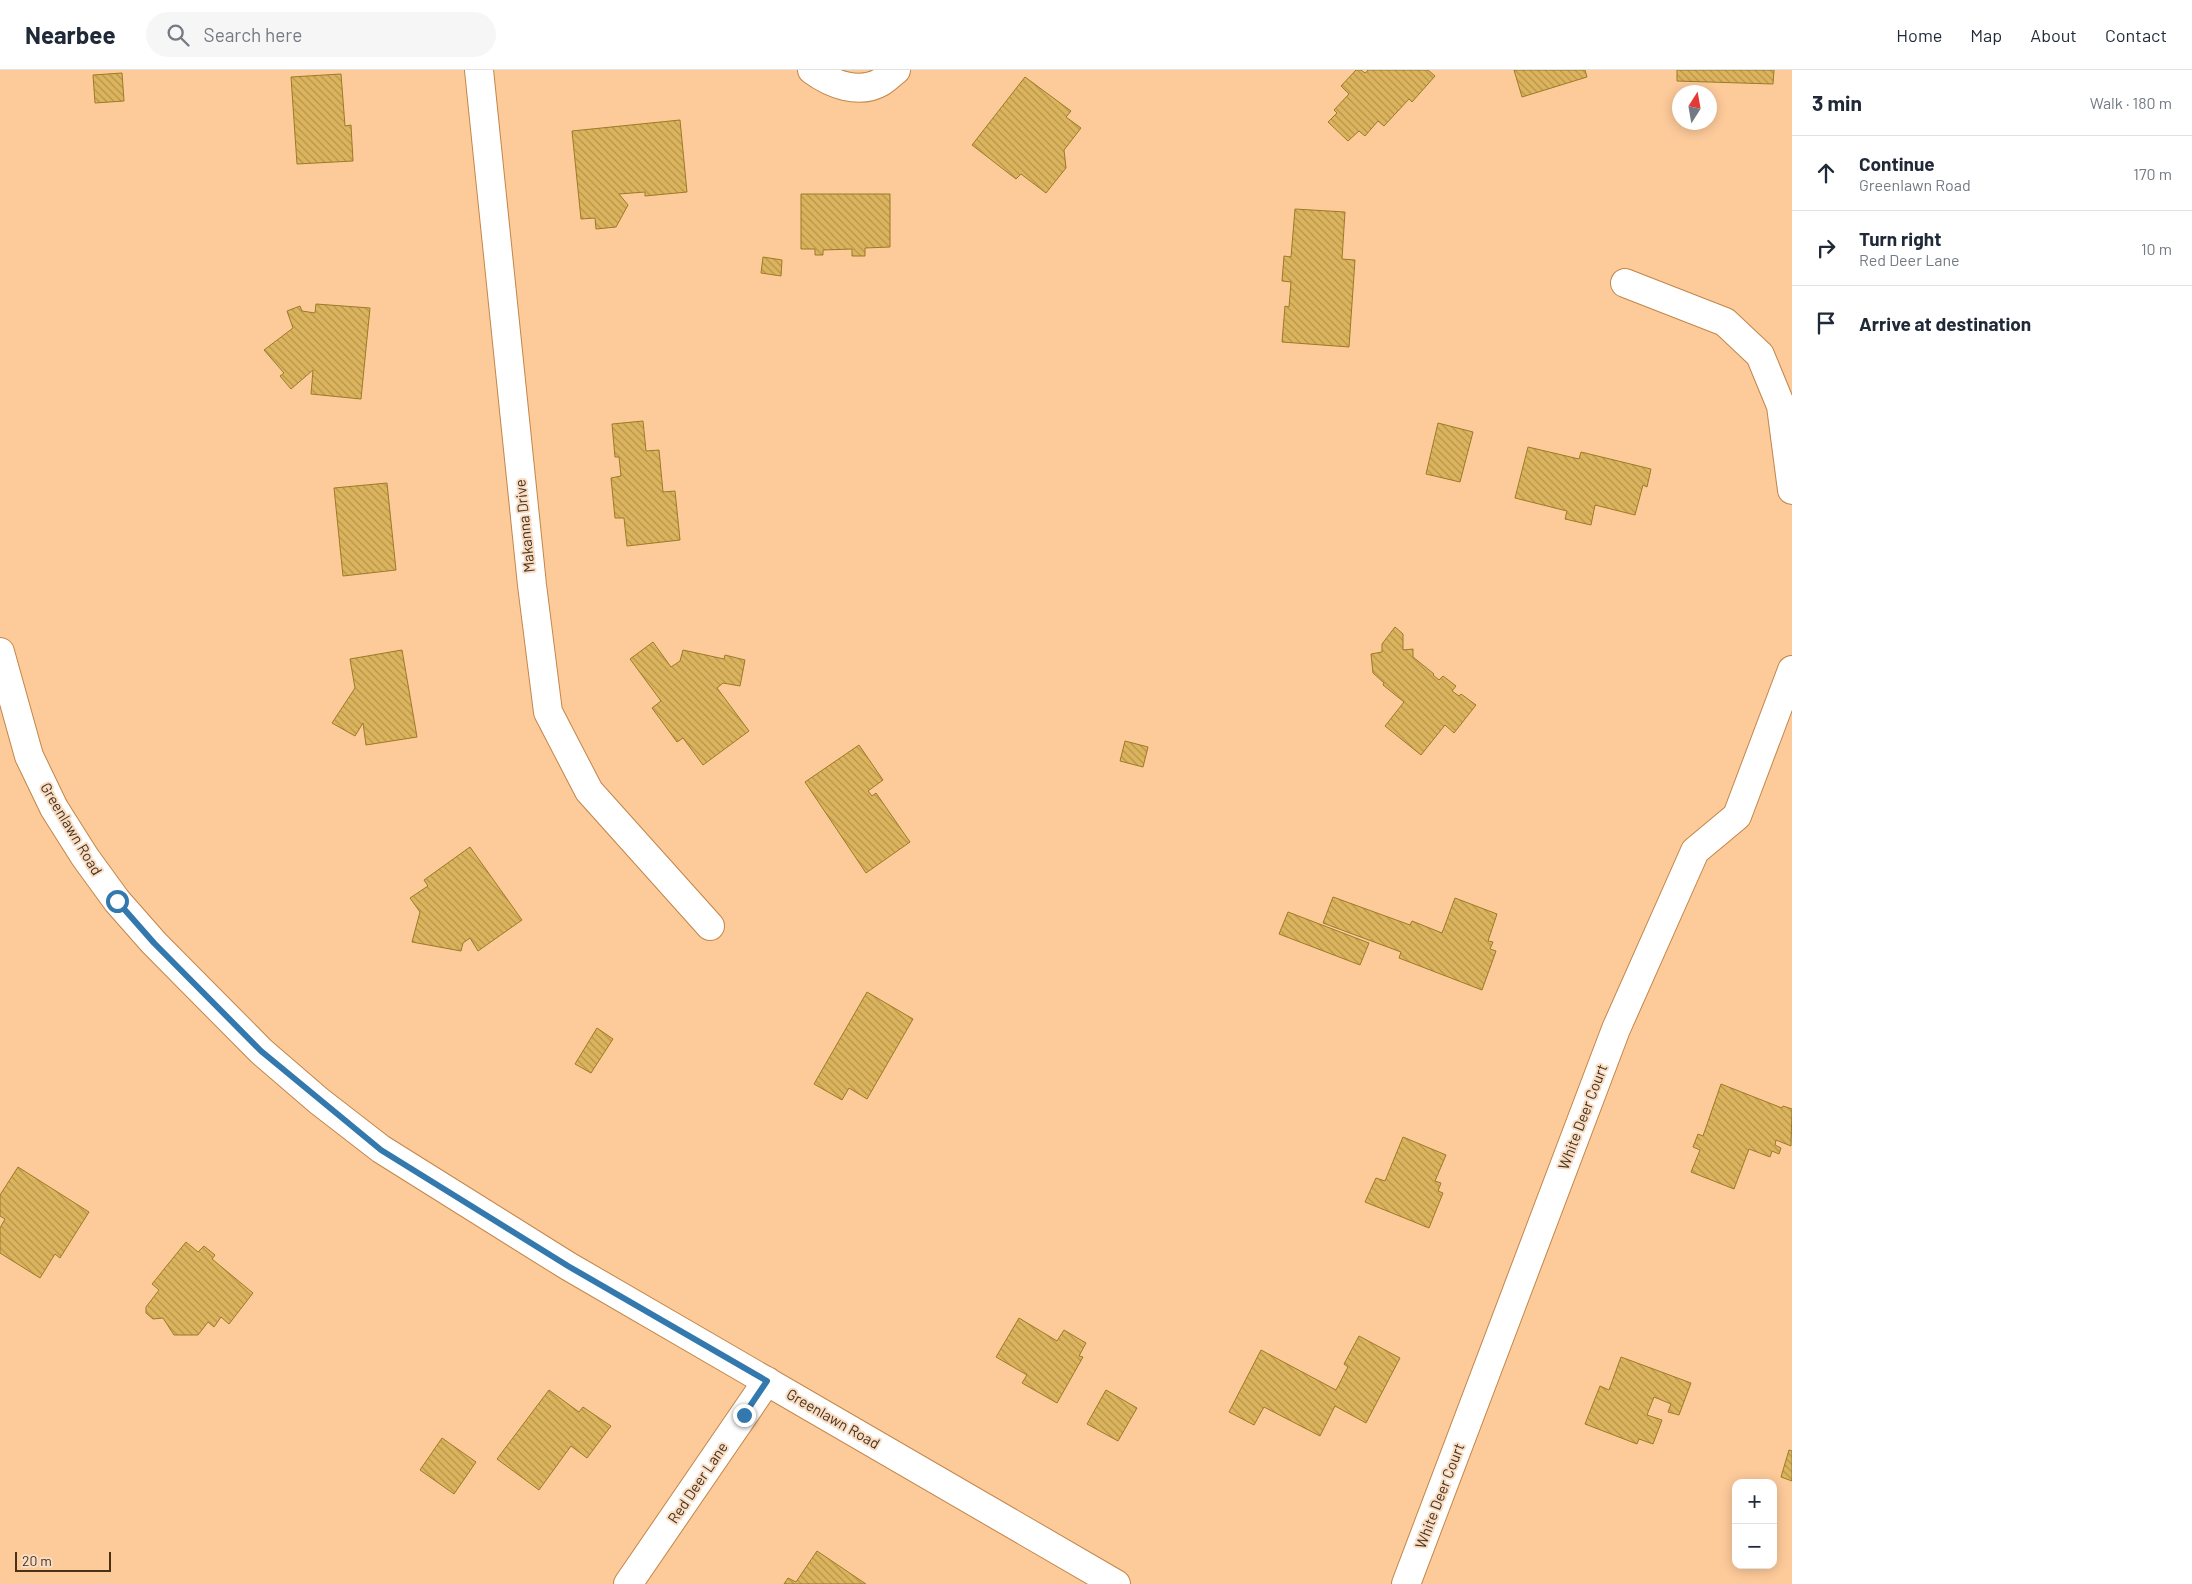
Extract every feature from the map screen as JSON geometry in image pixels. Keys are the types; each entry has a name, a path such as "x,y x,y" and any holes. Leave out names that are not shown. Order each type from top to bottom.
{"street":[{"name":"Makanna Drive","path":"478,70 532,585 548,712 589,791 710,926"},
{"path":"812,70 824,79 840,85 865,88 881,82 896,70"},
{"path":"1626,283 1725,322 1760,355 1781,406 1792,490"},
{"name":"Greenlawn Road","path":"0,652 29,756 54,808 85,857 117,901 154,943 261,1051 381,1150 568,1266 1116,1584"},
{"name":"White Deer Court","path":"1406,1584 1616,1029 1695,851 1737,816 1792,670"},
{"name":"Red Deer Lane","path":"628,1584 767,1381"}],"building":[{"path":"1356,70 1361,70 1365,73 1368,70 1428,70 1435,76 1412,102 1409,99 1384,126 1378,121 1365,136 1359,131 1348,141 1328,122 1337,113 1334,110 1349,94 1341,86"},
{"path":"1514,70 1585,70 1587,77 1522,97"},
{"path":"1677,70 1774,70 1773,84 1677,81"},
{"path":"122,73 124,101 95,103 93,75"},
{"path":"341,74 345,126 351,125 353,161 297,164 291,77"},
{"path":"1025,77 1071,111 1066,117 1081,128 1064,150 1066,168 1046,193 1021,174 1016,179 972,145"},
{"path":"680,120 687,192 645,196 645,192 619,194 628,205 616,227 596,229 595,218 581,219 572,131"},
{"path":"801,194 890,194 890,247 865,248 865,256 852,256 852,249 823,250 823,255 815,255 815,249 801,249"},
{"path":"1295,209 1345,212 1342,259 1355,260 1349,347 1282,342 1285,306 1289,307 1291,282 1282,281 1284,256 1291,257"},
{"path":"763,257 782,260 781,276 761,273"},
{"path":"316,304 370,308 361,399 311,394 313,370 291,389 280,376 284,373 264,350 293,328 287,311 300,306 302,311 315,313"},
{"path":"643,421 646,451 659,450 663,492 675,491 680,540 627,546 624,518 615,518 611,478 621,476 619,457 615,457 612,424"},
{"path":"1438,423 1473,432 1460,482 1426,474"},
{"path":"1528,447 1579,459 1581,452 1651,469 1647,487 1643,485 1635,515 1595,505 1591,525 1565,519 1567,511 1515,498"},
{"path":"387,483 396,570 343,576 334,488"},
{"path":"1395,627 1403,634 1403,650 1413,649 1413,657 1433,675 1439,680 1443,676 1456,686 1452,691 1459,696 1461,694 1476,705 1454,733 1445,725 1421,755 1385,726 1404,702 1383,685 1384,683 1373,673 1371,654 1382,652 1382,644"},
{"path":"653,642 671,667 680,661 683,650 724,659 725,655 745,660 740,686 723,683 717,688 749,731 703,765 683,738 677,742 652,708 661,701 630,659"},
{"path":"402,650 417,737 366,745 363,723 355,736 332,723 355,688 350,659"},
{"path":"1125,741 1148,747 1143,767 1120,761"},
{"path":"859,745 883,780 868,791 872,796 876,793 910,842 866,873 805,782"},
{"path":"470,847 522,920 478,951 470,938 463,943 461,951 412,942 420,912 410,898 428,886 424,880"},
{"path":"1333,897 1410,925 1412,921 1442,933 1455,898 1497,914 1488,941 1493,942 1490,949 1496,951 1482,990 1399,958 1401,952 1323,923"},
{"path":"1288,912 1369,943 1360,965 1279,934"},
{"path":"867,992 913,1019 867,1099 849,1088 842,1100 814,1084"},
{"path":"597,1028 613,1039 591,1073 575,1064"},
{"path":"1721,1084 1782,1108 1783,1106 1792,1109 1791,1146 1776,1140 1775,1145 1781,1148 1779,1154 1772,1151 1770,1157 1749,1149 1734,1189 1691,1172 1700,1150 1693,1147 1698,1134 1703,1136"},
{"path":"1403,1137 1446,1155 1435,1181 1441,1183 1438,1191 1443,1193 1429,1228 1365,1202 1376,1178 1385,1181"},
{"path":"18,1167 89,1212 60,1258 55,1254 40,1278 0,1253 0,1228 5,1219 0,1216 0,1195"},
{"path":"186,1242 198,1252 204,1246 215,1255 212,1259 253,1293 229,1324 221,1317 214,1327 208,1322 198,1335 174,1335 163,1318 153,1319 146,1313 146,1307 159,1290 152,1284"},
{"path":"1019,1318 1057,1341 1064,1330 1086,1343 1079,1356 1083,1357 1057,1403 1022,1383 1027,1375 996,1357"},
{"path":"1359,1336 1400,1358 1366,1423 1335,1406 1320,1436 1264,1407 1254,1425 1229,1412 1261,1350 1336,1390 1348,1367 1344,1364"},
{"path":"1621,1357 1691,1383 1679,1415 1668,1412 1671,1404 1654,1397 1647,1415 1662,1420 1653,1444 1639,1439 1637,1444 1585,1424 1600,1386 1609,1390"},
{"path":"549,1390 579,1412 583,1407 611,1426 587,1458 571,1446 539,1490 497,1459"},
{"path":"1106,1390 1137,1408 1118,1441 1087,1424"},
{"path":"442,1438 476,1462 454,1494 420,1470"},
{"path":"1789,1450 1792,1451 1792,1481 1781,1477"},
{"path":"817,1551 866,1584 784,1584 788,1578 796,1582"}],"route":[{"path":"117,901 154,943 261,1051 381,1150 568,1266 767,1381 744,1415"}]}
